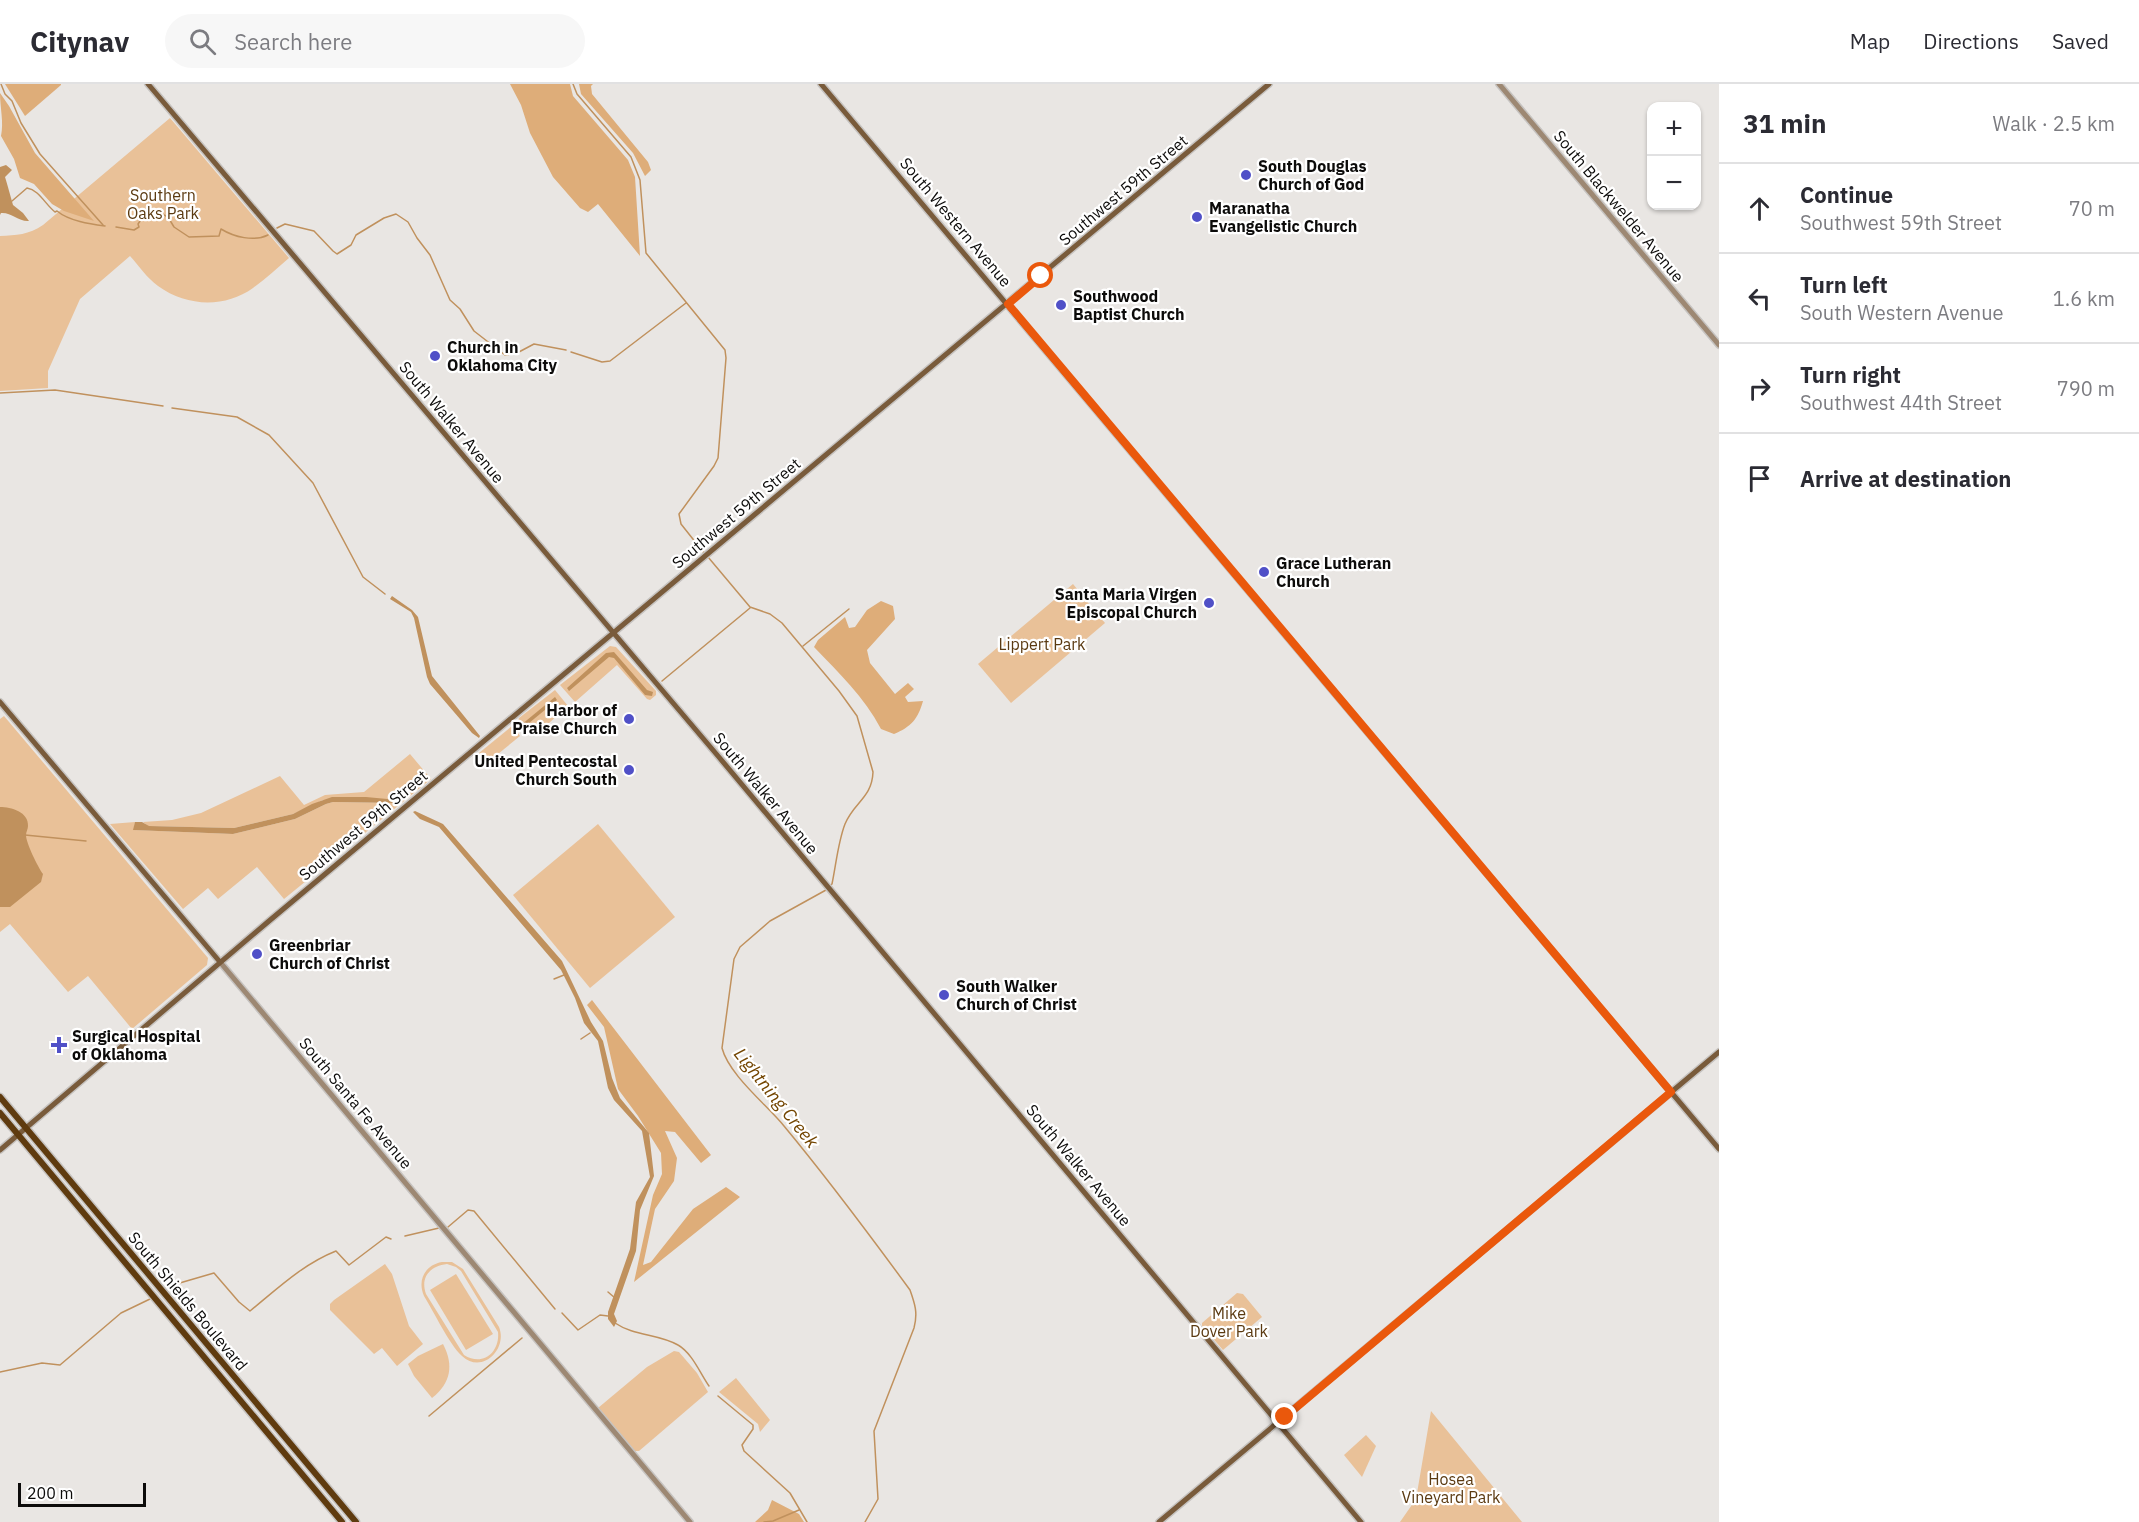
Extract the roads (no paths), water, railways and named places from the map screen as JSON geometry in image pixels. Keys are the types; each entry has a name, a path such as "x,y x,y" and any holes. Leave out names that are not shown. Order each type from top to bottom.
{"main road":[{"name":"South Walker Avenue","path":"148,84 821,879 1361,1522"},
{"name":"South Western Avenue","path":"821,84 1719,1149"},
{"name":"Southwest 59th Street","path":"0,1150 220,962 1269,84"},
{"name":"South Santa Fe Avenue","path":"0,702 220,962"},
{"path":"1159,1522 1719,1052"},
{"name":"South Shields Boulevard","path":"0,1097 356,1522"},
{"name":"South Shields Boulevard","path":"0,1113 342,1522"}],"street":[{"name":"South Blackwelder Avenue","path":"1499,84 1719,345"},
{"name":"South Santa Fe Avenue","path":"220,962 690,1522"}],"waterway":[{"path":"1,84 40,154 103,225"},
{"name":"Lightning Creek","path":"573,84 577,94 631,157 640,180 646,253 725,350 718,458 679,514 681,524 704,553"},
{"path":"12,201 27,188 31,189 55,212 80,222 105,226"},
{"path":"116,227 134,230 139,227 138,224 145,214 154,210 168,217 174,227 189,237 219,236 221,229 244,238 268,235"},
{"path":"277,228 285,224 314,231 337,254 351,245 356,235 384,218 396,214 408,222 430,255 450,300 460,309 474,331 505,355 517,353 534,344 566,350"},
{"path":"571,352 602,362 610,361 686,303"},
{"path":"0,393 55,390 163,406"},
{"path":"172,408 237,417 269,435 313,483 363,577 385,594"},
{"name":"Lightning Creek","path":"708,557 750,607 770,614 782,623 857,716 873,772 872,781 866,794 845,824 832,884 829,886"},
{"path":"662,681 750,608"},
{"path":"803,646 849,609"},
{"path":"25,835 86,841"},
{"name":"Lightning Creek","path":"826,890 770,921 740,947 734,959 722,1048 732,1069 784,1126 910,1290 916,1313 915,1323 874,1431 878,1499 865,1522"},
{"path":"554,979 564,975"},
{"path":"581,1039 590,1033"},
{"path":"448,1227 468,1210 474,1211 555,1309"},
{"path":"405,1236 439,1228"},
{"path":"166,1287 214,1273 250,1311 291,1278 324,1256 336,1251 349,1265 386,1237 391,1239"},
{"path":"608,1292 615,1298"},
{"path":"0,1372 42,1363 60,1365 121,1313 150,1299"},
{"path":"562,1313 578,1330 600,1315 608,1316"},
{"path":"615,1323 678,1345 692,1358 709,1386"},
{"path":"429,1416 522,1338"},
{"path":"718,1396 753,1425 753,1429 742,1445 744,1451 790,1493 807,1522"},
{"path":"764,1522 773,1521 799,1510"}],"place":[{"name":"South Douglas Church of God","path":"1246,175"},
{"name":"Maranatha Evangelistic Church","path":"1197,217"},
{"name":"Southwood Baptist Church","path":"1061,305"},
{"name":"Church in Oklahoma City","path":"435,356"},
{"name":"Grace Lutheran Church","path":"1264,572"},
{"name":"Santa Maria Virgen Episcopal Church","path":"1209,603"},
{"name":"Harbor of Praise Church","path":"629,719"},
{"name":"United Pentecostal Church South","path":"629,770"},
{"name":"Greenbriar Church of Christ","path":"257,954"},
{"name":"South Walker Church of Christ","path":"944,995"},
{"name":"Surgical Hospital of Oklahoma","path":"59,1045"}],"park label":[{"name":"Southern Oaks Park","path":"163,204"},
{"name":"Lippert Park","path":"1042,644"},
{"name":"Mike Dover Park","path":"1229,1322"},
{"name":"Hosea Vineyard Park","path":"1451,1488"}]}
